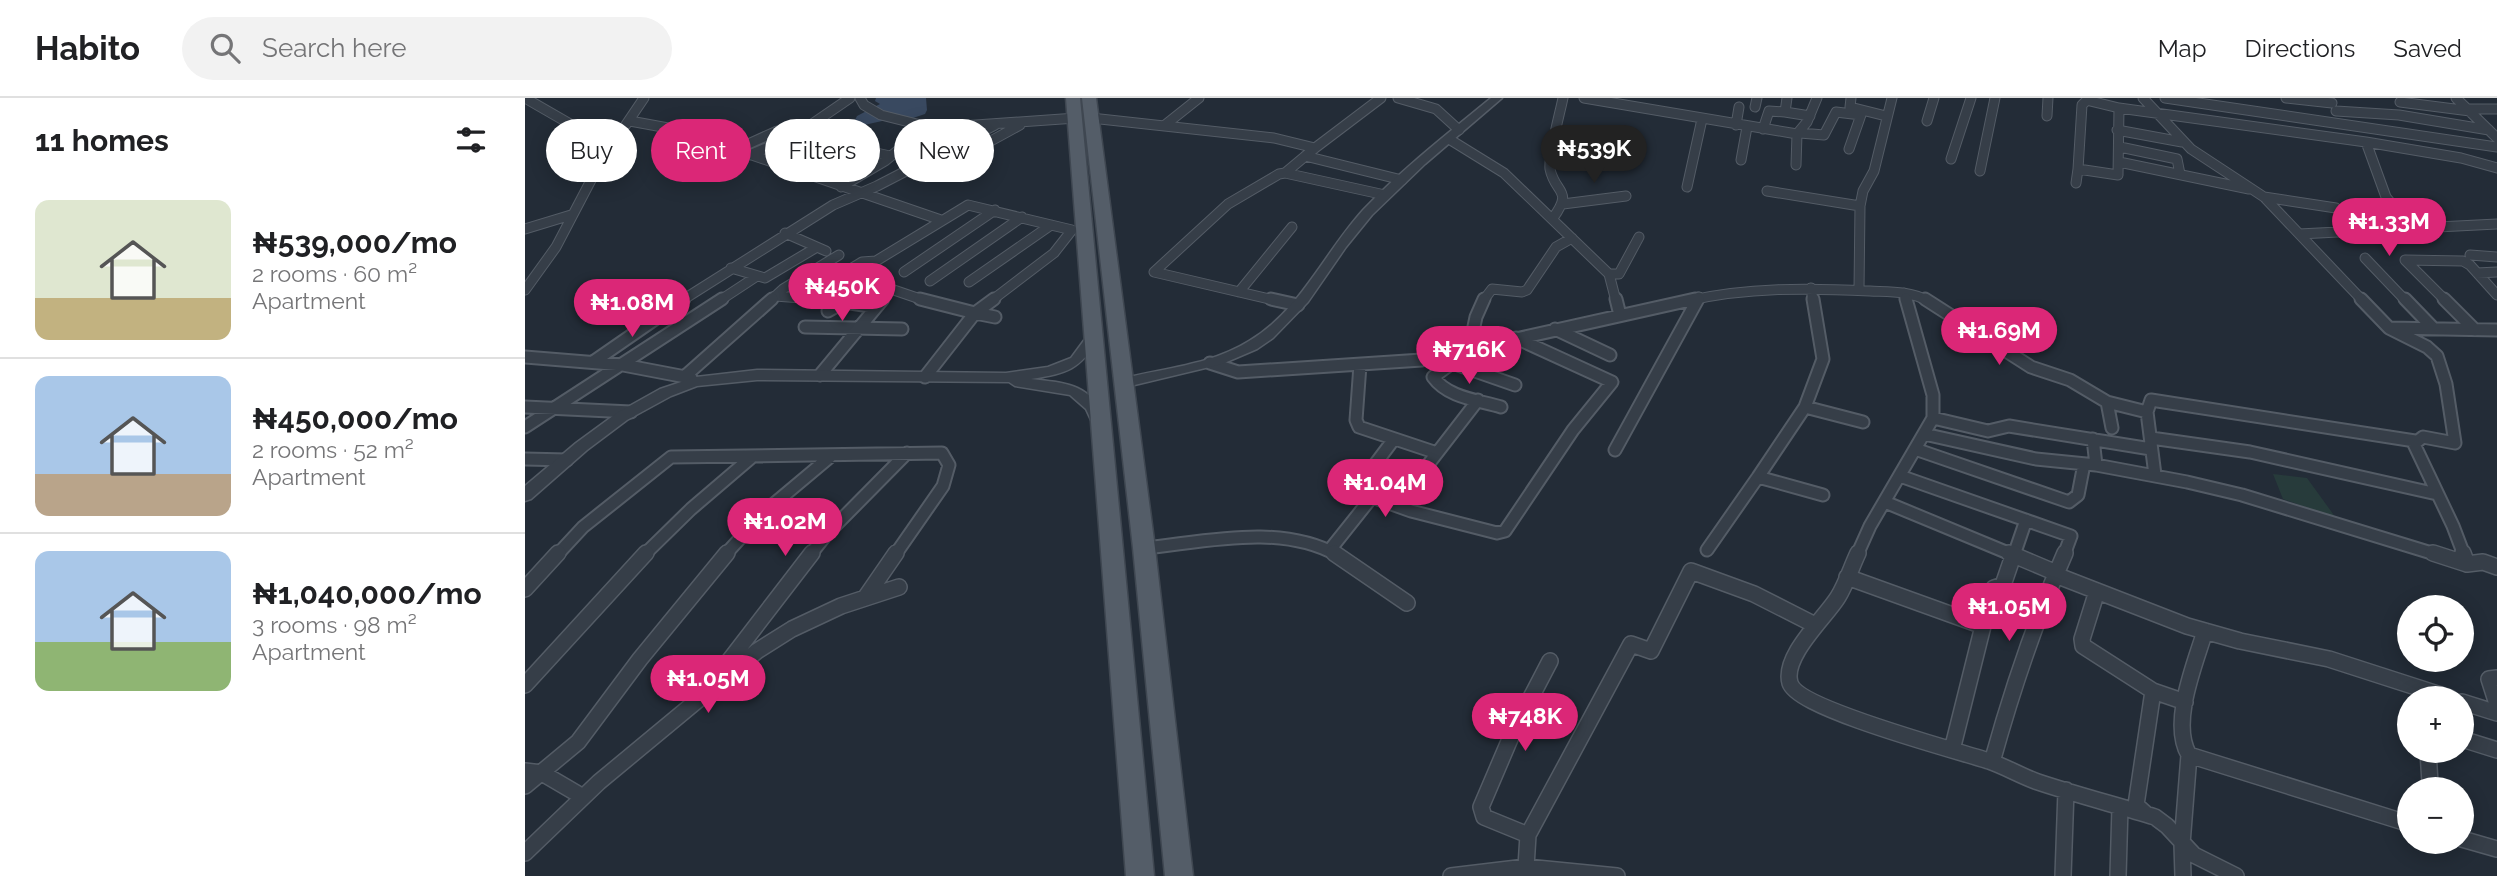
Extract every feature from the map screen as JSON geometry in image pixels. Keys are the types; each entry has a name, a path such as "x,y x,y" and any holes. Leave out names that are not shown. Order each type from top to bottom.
{"main road":[{"path":"1082,108 1093,338 1140,876"},
{"path":"1082,108 1144,548 1179,876"}],"street":[{"path":"525,98 561,119"},
{"path":"630,119 644,98"},
{"path":"819,119 850,98"},
{"path":"860,98 864,105 881,115 897,119"},
{"path":"1165,125 1199,98"},
{"path":"1298,305 1154,272 1228,204 1285,173 1381,98"},
{"path":"1398,98 1412,99 1436,109 1454,135 1504,173 1553,218 1609,274 1620,315"},
{"path":"1122,383 1210,363 1267,336 1298,305 1351,232 1385,195 1497,98"},
{"path":"1553,218 1563,204 1563,196 1550,168 1563,98"},
{"path":"1584,98 1747,127 1824,135 1836,112 1886,116"},
{"path":"1646,109 1651,98"},
{"path":"1785,112 1787,98"},
{"path":"1796,165 1798,133 1810,116 1817,98"},
{"path":"1851,98 1850,107 1862,113"},
{"path":"1859,290 1860,206 1863,191 1874,171 1892,98"},
{"path":"1927,121 1934,98"},
{"path":"1951,159 1971,98"},
{"path":"1980,171 1995,98"},
{"path":"2047,116 2048,98"},
{"path":"2143,98 2160,113 2168,128 2182,142 2264,197 2389,328 2403,337 2417,341 2437,356 2445,384 2455,443 2423,438 2415,441 2151,400 2147,412 2155,475"},
{"path":"2165,98 2222,102 2497,147"},
{"path":"2286,98 2332,104 2383,116 2399,115 2489,130"},
{"path":"2456,98 2497,138"},
{"path":"2076,183 2082,105 2089,99 2119,108 2366,142 2461,158 2497,168"},
{"path":"2222,102 2229,122"},
{"path":"2400,102 2469,110 2497,110"},
{"path":"2332,104 2343,122"},
{"path":"1736,125 1739,107"},
{"path":"995,125 1028,121 1082,108 1165,125 1281,140 1315,148"},
{"path":"2078,169 2118,175 2119,108"},
{"path":"1763,129 1769,111 1810,116"},
{"path":"1849,149 1862,113"},
{"path":"1687,187 1702,119"},
{"path":"994,139 1028,121"},
{"path":"2481,122 2497,123"},
{"path":"1741,160 1747,127"},
{"path":"2117,130 2182,142"},
{"path":"751,142 765,136"},
{"path":"760,138 765,141"},
{"path":"2366,142 2386,197 2411,228"},
{"path":"2120,147 2177,159 2180,174"},
{"path":"841,187 894,153"},
{"path":"880,154 890,156"},
{"path":"1305,156 1402,180"},
{"path":"2119,162 2255,190"},
{"path":"1285,173 1385,195"},
{"path":"593,362 785,233 858,192 894,177"},
{"path":"525,290 557,247 590,182"},
{"path":"827,182 941,220"},
{"path":"1767,191 1860,206"},
{"path":"1563,204 1626,196"},
{"path":"2264,197 2336,208 2358,231"},
{"path":"775,296 802,298 862,262 876,261 963,206 995,210 1072,230 1054,253 975,313 925,377"},
{"path":"904,272 995,210"},
{"path":"525,229 571,215"},
{"path":"930,281 1022,217"},
{"path":"2299,234 2497,224"},
{"path":"969,282 1051,225"},
{"path":"1239,292 1292,227"},
{"path":"785,233 822,249"},
{"path":"1609,274 1619,274 1639,237"},
{"path":"1481,346 1472,337 1472,328 1486,295 1492,289 1522,292 1527,290 1556,247 1572,238"},
{"path":"731,268 769,277 822,249"},
{"path":"684,377 775,296 839,255"},
{"path":"2470,256 2497,257"},
{"path":"2365,258 2434,329"},
{"path":"2475,330 2405,260 2453,259 2470,265 2497,295"},
{"path":"2477,273 2497,272"},
{"path":"844,273 889,291 995,317"},
{"path":"525,427 757,276"},
{"path":"1707,550 1805,407 1823,359 1811,288"},
{"path":"1210,363 1238,372 1448,359 1481,346 1699,297 1764,289 1859,290 1904,293 1935,304 2031,367 2070,380 2107,402 2147,412"},
{"path":"820,375 889,291"},
{"path":"1904,293 1933,395 1933,418 1870,526 1838,597 1815,625 1793,662 1789,676 1790,685 1801,696 1869,724 1992,762 2035,781 2164,821 2182,844 2203,862 2236,876"},
{"path":"1615,450 1699,297"},
{"path":"828,311 844,302 876,307"},
{"path":"805,327 902,329"},
{"path":"2389,328 2497,330"},
{"path":"1555,329 1611,355"},
{"path":"525,495 631,412 685,385 704,380 757,375 1006,378 1051,371 1076,361 1093,338"},
{"path":"1394,439 1357,489 1411,510 1497,533 1505,531 1573,430 1612,382 1516,338"},
{"path":"525,357 623,365 704,380"},
{"path":"1448,359 1515,385"},
{"path":"1448,359 1433,377 1434,380 1449,390 1501,407"},
{"path":"1360,365 1356,420 1359,427 1437,453"},
{"path":"1006,378 1070,388 1086,398 1095,409 1101,431"},
{"path":"1410,488 1478,400"},
{"path":"2107,402 2112,428"},
{"path":"525,407 631,412"},
{"path":"1805,407 1863,422"},
{"path":"1933,418 1988,431 2009,426 2092,439 2250,452 2437,494"},
{"path":"1924,434 2022,457 2090,464 2155,475 2242,495 2467,564 2483,562 2497,567"},
{"path":"1915,449 2069,502 2078,495 2090,464 2092,439"},
{"path":"2415,441 2415,450 2467,564"},
{"path":"702,697 826,535 907,453"},
{"path":"525,589 583,527 671,457 942,453 948,459 950,467 943,486 865,598"},
{"path":"525,685 674,522 753,456"},
{"path":"525,786 578,742 639,659 737,541 763,513 831,456"},
{"path":"525,459 567,460"},
{"path":"1899,476 2071,536 2017,671 1992,762"},
{"path":"1758,477 1823,495"},
{"path":"1329,551 1372,497"},
{"path":"1885,502 2097,591 2205,631 2329,659 2413,686"},
{"path":"1952,750 1994,588 2003,585 2026,520"},
{"path":"1144,548 1267,538 1300,542 1329,551 1407,603"},
{"path":"1524,872 1528,835 1630,644 1651,651 1691,571 1754,594 1815,625"},
{"path":"1847,577 1983,626"},
{"path":"525,853 583,797 757,651 792,629 865,598 899,587"},
{"path":"2097,591 2082,639 2083,646 2154,691 2185,702"},
{"path":"2205,631 2185,702 2182,749 2189,755 2397,820"},
{"path":"1528,835 1484,817 1481,807 1513,732 1550,661"},
{"path":"2497,678 2492,676 2489,679 2497,704"},
{"path":"2145,814 2136,805 2154,691"},
{"path":"2474,706 2497,713"},
{"path":"2474,743 2497,750"},
{"path":"2183,876 2182,844 2189,755"},
{"path":"525,771 542,773 583,797"},
{"path":"2063,876 2066,790"},
{"path":"2118,876 2120,807"},
{"path":"2474,842 2497,849"},
{"path":"1451,876 1524,872 1617,876"}],"green space":[{"path":"2273,474 2307,478 2336,518 2283,499"}],"water":[{"path":"876,98 926,98 927,110 925,114 910,119 880,121 880,119 856,119 880,104 875,101"}]}
